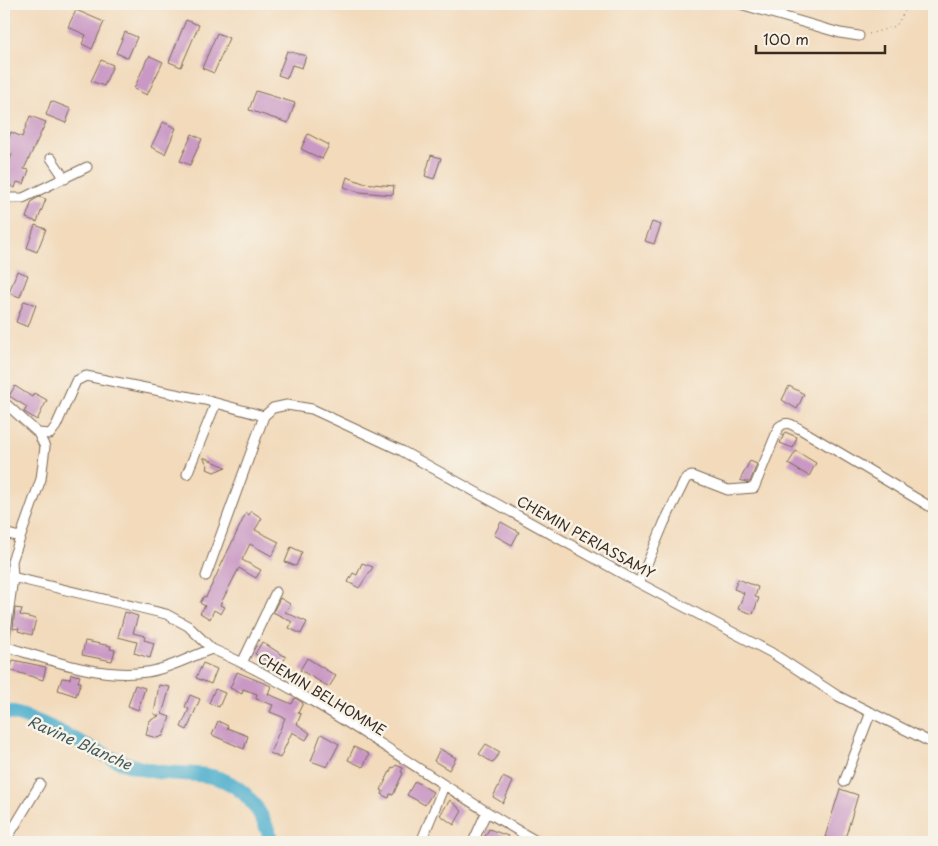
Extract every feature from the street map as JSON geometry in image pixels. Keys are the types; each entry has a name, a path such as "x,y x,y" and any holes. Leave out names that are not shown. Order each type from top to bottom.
{"street":[{"path":"740,4 840,33 859,36"},
{"path":"51,158 65,179"},
{"path":"4,198 23,198 87,167"},
{"path":"38,434 50,434 56,426 76,381 86,376 216,403 264,416 206,576"},
{"path":"4,402 38,434 45,447 45,465 12,561 13,578 4,646 53,661 128,674 149,672 212,650 188,626 166,614 13,578 4,575"},
{"path":"187,474 216,403"},
{"name":"CHEMIN PERIASSAMY","path":"264,416 273,408 287,405 312,408 402,451 639,583 772,653 838,696 934,744"},
{"path":"639,583 664,523 686,478 692,476 702,482 728,490 754,488 779,427 783,423 787,422 800,429 934,509"},
{"path":"4,533 20,538"},
{"path":"242,663 276,592"},
{"name":"CHEMIN BELHOMME","path":"212,650 242,663 326,709 486,814 538,842"},
{"path":"844,782 871,712"},
{"path":"5,842 40,784"},
{"path":"421,842 444,786"},
{"path":"474,842 486,814"}],"path":[{"path":"859,36 880,32 896,26 909,4"}],"building":[{"path":"76,10 104,22 92,49 82,44 86,35 68,27"},
{"path":"186,20 199,25 181,67 169,62"},
{"path":"125,32 137,37 128,58 116,53"},
{"path":"217,33 229,38 214,73 202,68"},
{"path":"287,51 306,56 302,68 292,65 287,78 278,75"},
{"path":"150,56 163,62 147,95 134,89"},
{"path":"101,60 113,65 104,86 91,81"},
{"path":"256,91 295,103 288,123 249,110"},
{"path":"51,101 71,109 66,123 46,115"},
{"path":"30,116 46,122 24,169 29,170 24,184 17,182 15,188 9,185 6,192 4,192 4,178 12,154 4,150 11,132 22,137"},
{"path":"163,122 176,128 165,154 151,147"},
{"path":"192,134 202,139 190,165 180,161"},
{"path":"308,134 329,145 322,159 301,149"},
{"path":"431,155 441,158 434,179 425,176"},
{"path":"347,177 363,183 394,186 393,195 360,192 344,187"},
{"path":"39,197 46,199 37,222 26,218 32,201"},
{"path":"652,222 661,225 654,244 645,241"},
{"path":"35,225 46,229 37,252 27,248"},
{"path":"17,271 28,275 20,297 9,293"},
{"path":"24,301 36,305 28,327 16,322"},
{"path":"15,386 32,397 34,393 47,400 37,420 24,412 27,407 9,396"},
{"path":"789,386 804,394 797,409 782,400"},
{"path":"785,432 797,437 793,448 780,443"},
{"path":"796,451 816,463 809,476 788,464"},
{"path":"203,457 226,467 214,472 207,469 208,466"},
{"path":"750,461 757,464 750,482 740,480"},
{"path":"251,511 262,518 255,530 279,542 272,556 250,544 242,560 261,570 256,578 239,568 220,605 225,607 221,614 214,610 210,619 200,613 205,606 200,603 204,596 206,597 246,513 249,515"},
{"path":"501,522 519,532 512,545 494,535"},
{"path":"291,547 302,552 296,566 285,562"},
{"path":"362,563 373,567 359,588 348,582 353,573 357,575"},
{"path":"738,579 758,587 755,597 759,598 753,614 738,609 744,593 734,589"},
{"path":"280,598 290,604 285,612 307,622 301,634 289,628 292,622 273,612"},
{"path":"15,608 22,609 20,615 36,619 32,635 18,631 19,628 13,629"},
{"path":"125,612 138,616 133,633 145,636 144,640 154,643 150,658 134,653 137,642 118,637"},
{"path":"85,641 111,646 110,649 115,650 112,661 82,655"},
{"path":"262,642 286,657 278,670 269,665 271,662 255,654"},
{"path":"307,658 336,676 329,687 300,670"},
{"path":"13,660 46,667 43,680 10,670"},
{"path":"203,663 217,669 211,684 196,678"},
{"path":"237,672 271,686 268,694 292,704 295,698 303,703 298,713 301,714 297,724 310,733 306,740 292,732 280,758 270,753 285,718 270,712 273,705 256,699 257,694 243,689 242,694 230,688"},
{"path":"71,674 80,676 78,682 81,682 76,696 58,690 62,678 70,679"},
{"path":"135,685 145,688 138,710 128,706"},
{"path":"159,685 170,687 162,714 170,717 163,736 157,738 146,735 149,721 159,716 154,714"},
{"path":"215,689 225,693 219,707 209,703"},
{"path":"190,695 200,699 187,730 181,727 189,709 185,707"},
{"path":"218,721 228,726 227,728 248,736 244,749 212,735"},
{"path":"321,734 339,744 327,767 311,761"},
{"path":"486,744 500,752 493,763 479,754"},
{"path":"354,747 369,754 363,767 348,760"},
{"path":"440,749 456,758 449,770 434,761"},
{"path":"396,765 403,768 401,772 403,773 393,795 390,794 389,798 382,795 383,791 381,790 392,767 394,768"},
{"path":"503,777 513,782 503,803 493,797"},
{"path":"415,781 433,792 425,805 407,795"},
{"path":"840,789 858,795 844,842 825,837"},
{"path":"450,800 462,811 454,825 440,815"},
{"path":"489,829 508,836 505,842 482,842"}],"waterway":[{"name":"Ravine Blanche","path":"4,711 42,724 96,751 133,766 153,771 203,775 231,784 246,795 257,809 266,825 272,842"}]}
